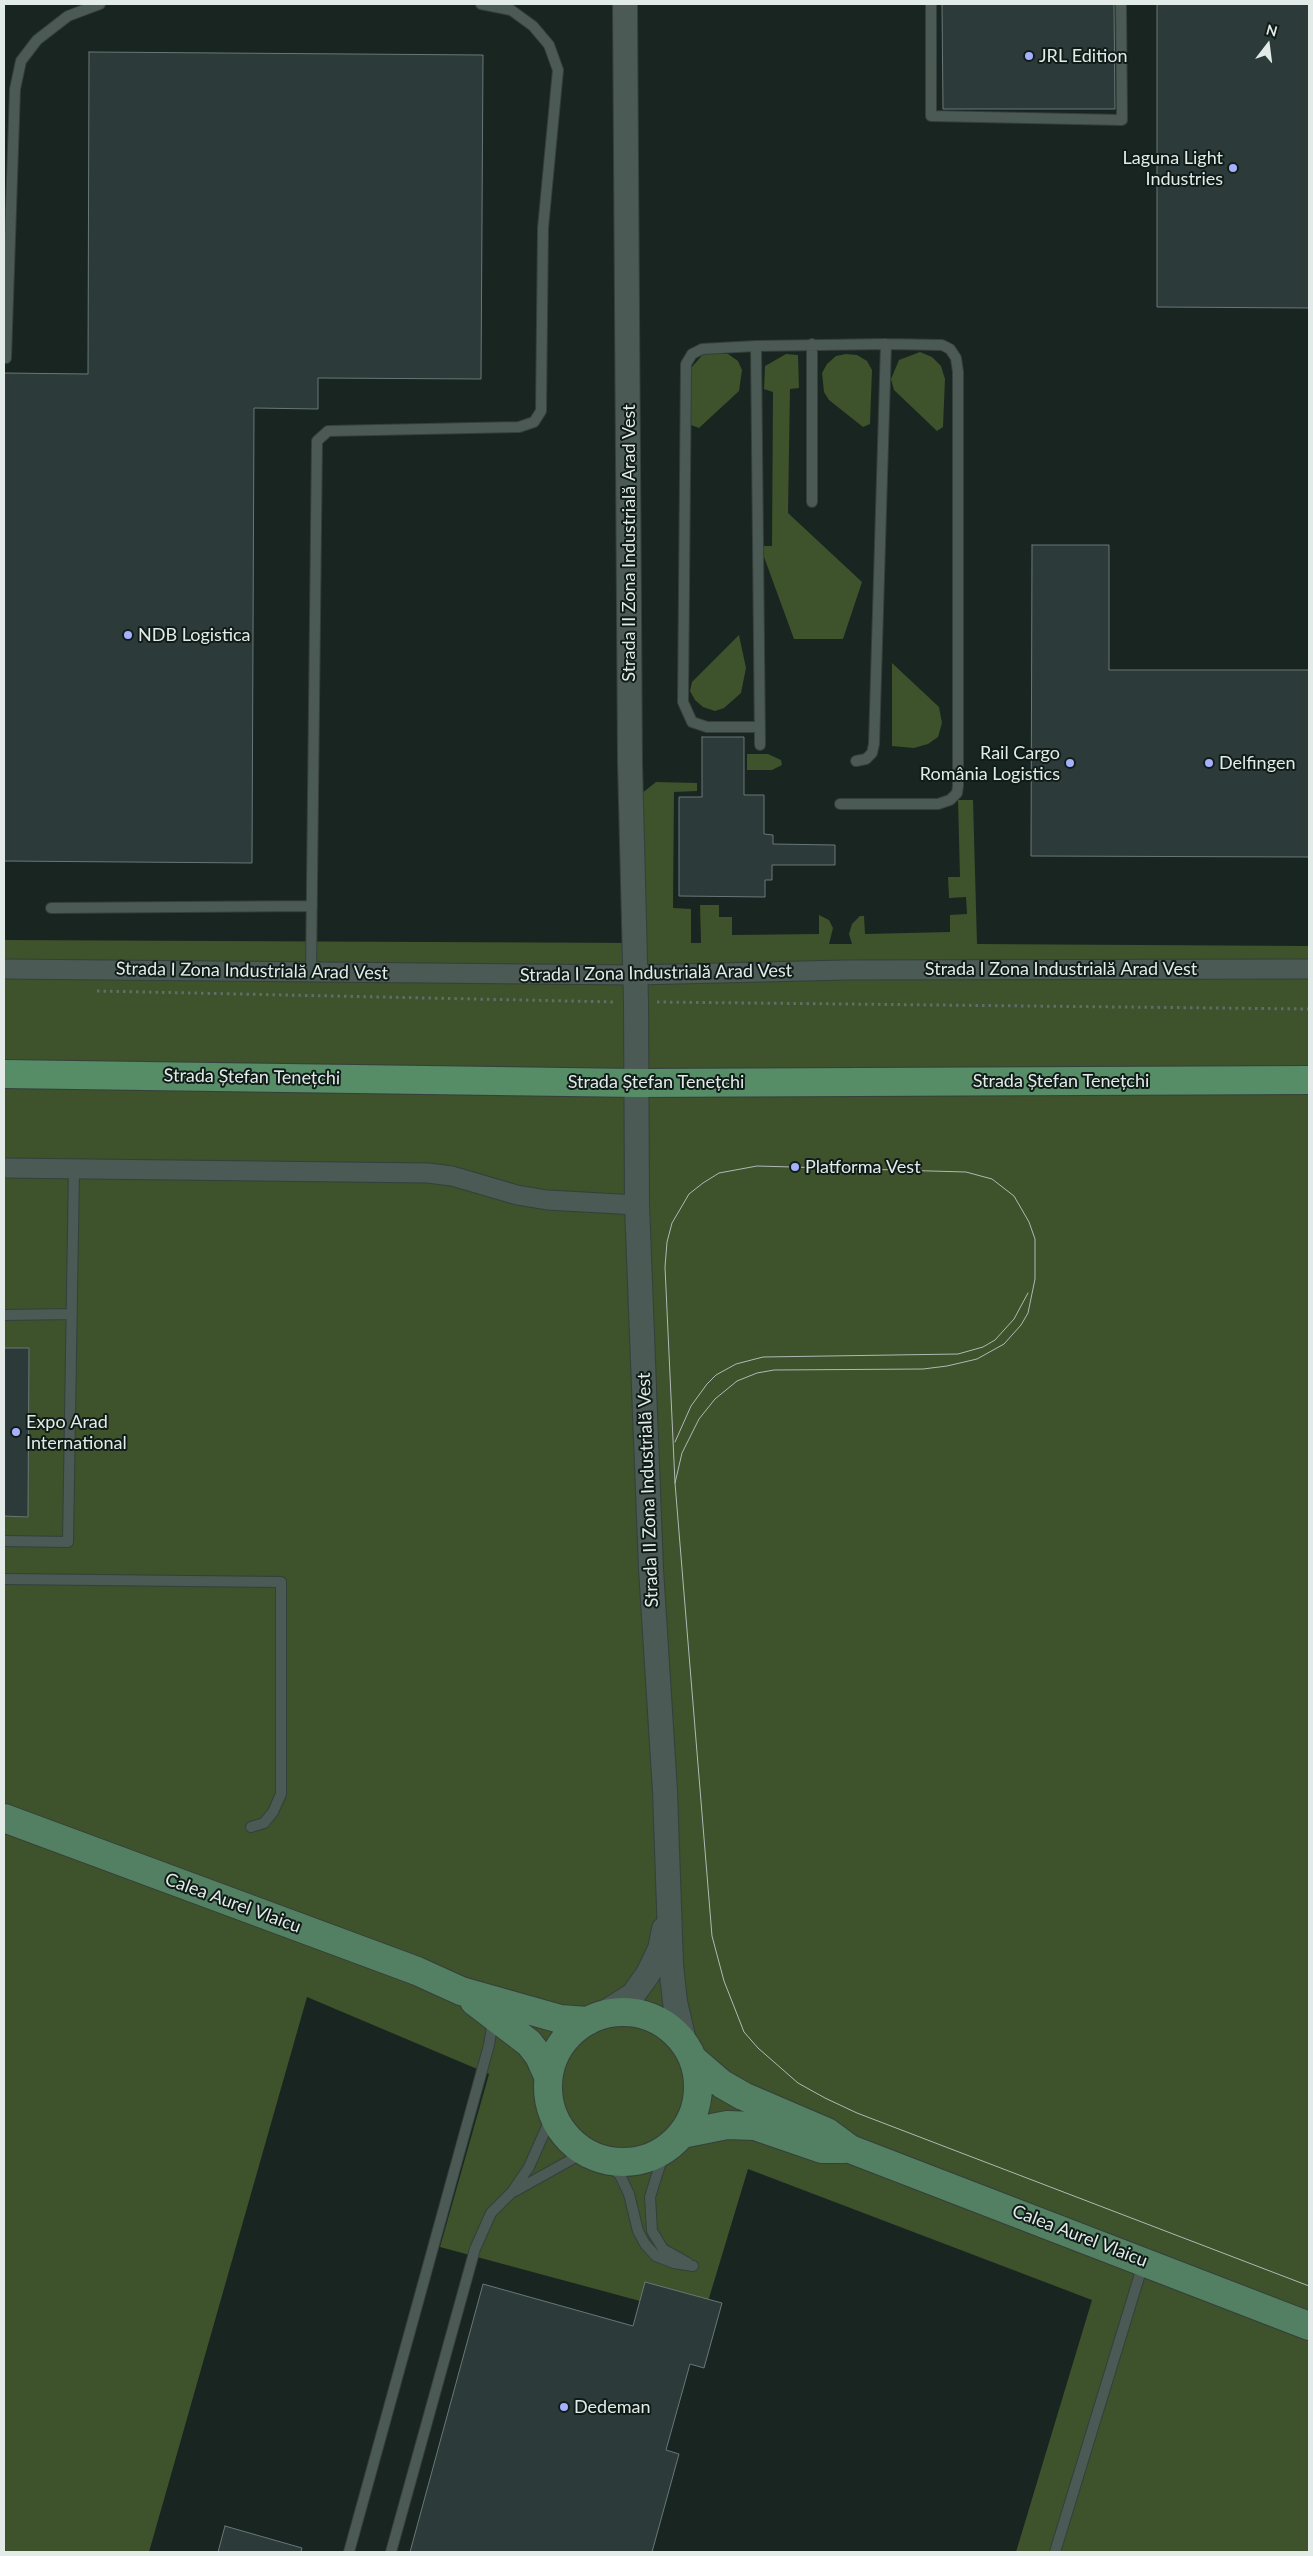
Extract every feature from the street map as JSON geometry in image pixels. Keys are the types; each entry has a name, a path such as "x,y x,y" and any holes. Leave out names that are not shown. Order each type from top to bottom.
{"highway":[{"name":"Strada Ștefan Tenețchi","path":"4,1074 636,1083 1309,1080"}],"main road":[{"name":"Calea Aurel Vlaicu","path":"4,1818 417,1971 461,1991 560,2019 595,2018 628,2012 650,2017 670,2028 689,2052 722,2084 743,2096 827,2132 850,2149 1309,2326"},
{"name":"Calea Aurel Vlaicu","path":"461,1991 529,2043 540,2056 548,2076"},
{"name":"Calea Aurel Vlaicu","path":"595,2018 577,2027 564,2040 554,2057 548,2076 549,2103 559,2127 577,2147 593,2156 623,2162 645,2159 674,2142 727,2125 755,2126 822,2149 850,2149"},
{"path":"674,2142 694,2111 698,2084 689,2052"}],"street":[{"name":"Strada II Zona Industrială Arad Vest","path":"625,4 630,763 636,976 636,1083"},
{"name":"Strada I Zona Industrială Arad Vest","path":"4,969 636,976 856,970 1309,969"},
{"name":"Strada II Zona Industrială Vest","path":"636,1083 637,1205 650,1569 674,1993 689,2052"},
{"path":"4,1168 428,1173 452,1176 517,1196 547,1200 637,1205"},
{"name":"Strada II Zona Industrială Vest","path":"595,2018 633,1995 648,1974 660,1949 670,1898"}],"lane":[{"path":"6,358 15,89 21,61 37,40 68,16 100,4"},
{"path":"311,972 317,441 321,435 328,431 519,427 534,422 541,411 543,228 558,70 549,45 532,26 511,10 481,4"},
{"path":"931,4 931,116 1122,120 1121,4"},
{"path":"812,344 812,502"},
{"path":"760,727 707,727 692,722 683,702 686,364 692,354 702,349 812,344 942,345 950,349 956,358 957,792 950,800 938,804 840,804"},
{"path":"856,761 866,759 872,753 874,744 886,344"},
{"path":"756,346 760,745"},
{"path":"51,908 312,906"},
{"path":"4,1541 68,1542 74,1168"},
{"path":"4,1315 72,1314"},
{"path":"4,1579 280,1582 281,1794 273,1812 264,1823 251,1827"},
{"path":"348,2552 489,2045 494,2016"},
{"path":"392,2552 475,2248 491,2213 512,2192 540,2144 548,2124 549,2103"},
{"path":"512,2192 593,2156 620,2175 629,2194 638,2231 645,2244 656,2256 674,2264 693,2266 663,2250 652,2231 650,2198 674,2142"},
{"path":"1055,2552 1144,2261"}],"green space":[{"path":"705,352 728,354 738,361 742,370 739,391 699,428 691,425 691,368"},
{"path":"920,352 932,357 941,366 945,379 943,427 937,431 894,390 891,379 899,360"},
{"path":"786,354 798,355 799,388 790,389 788,513 862,582 843,639 794,639 760,546 772,546 773,392 764,389 765,366"},
{"path":"846,354 857,355 867,361 872,370 870,424 863,427 829,400 824,392 822,373 827,364 836,356"},
{"path":"739,635 746,668 741,693 724,708 715,711 703,707 695,700 690,691 692,682"},
{"path":"892,663 939,707 942,723 938,737 928,744 914,748 892,746"},
{"path":"747,754 768,754 781,760 782,765 772,770 747,770"},
{"path":"656,782 697,783 697,791 674,792 673,908 691,909 691,943 701,943 700,905 719,905 719,917 732,917 732,935 819,934 819,915 829,920 833,928 829,944 852,944 849,934 852,924 860,916 864,916 865,934 950,932 950,915 967,914 966,897 949,898 948,877 960,877 958,800 973,800 977,944 1309,946 1309,2552 1016,2552 1092,2300 748,2169 703,2318 440,2247 489,2074 307,1997 149,2552 4,2552 4,940 644,943 641,794"}],"building":[{"name":"JRL Edition","path":"942,4 1114,4 1115,109 943,109"},
{"name":"Laguna Light Industries","path":"1157,4 1309,4 1309,308 1157,307"},
{"name":"NDB Logistica","path":"89,52 483,55 481,379 318,378 318,409 254,408 252,863 4,861 4,373 88,374"},
{"name":"Delfingen","path":"1032,545 1109,545 1109,670 1309,670 1309,857 1031,856"},
{"path":"702,737 744,737 744,795 764,795 764,834 773,835 773,844 835,845 835,865 772,865 772,880 765,880 765,897 679,896 679,797 702,797"},
{"name":"Expo Arad International","path":"4,1348 29,1348 28,1517 4,1516"},
{"name":"Dedeman","path":"645,2282 722,2303 704,2368 690,2364 666,2450 679,2454 652,2552 410,2552 483,2284 633,2326"},
{"path":"225,2526 302,2548 301,2552 218,2552"}],"tram line":[{"path":"675,1483 682,1453 699,1419 715,1399 737,1381 757,1373 774,1370 923,1369 947,1366 977,1359 1004,1344 1021,1325 1028,1313 1035,1279 1035,1239 1029,1222 1014,1196 992,1179 966,1172 757,1166 719,1173 703,1183 689,1194 672,1223 667,1242 665,1267 675,1483 712,1936 724,1981 744,2032 758,2048 798,2083 825,2098 857,2113 1309,2286"},
{"path":"675,1442 691,1406 707,1384 716,1375 736,1364 763,1357 958,1354 983,1347 995,1340 1014,1319 1028,1293"}],"place":[{"name":"JRL Edition","path":"1029,56"},
{"name":"Laguna Light Industries","path":"1233,168"},
{"name":"NDB Logistica","path":"128,635"},
{"name":"Rail Cargo România Logistics","path":"1070,763"},
{"name":"Delfingen","path":"1209,763"},
{"name":"Platforma Vest","path":"795,1167"},
{"name":"Expo Arad International","path":"16,1432"},
{"name":"Dedeman","path":"564,2407"}]}
